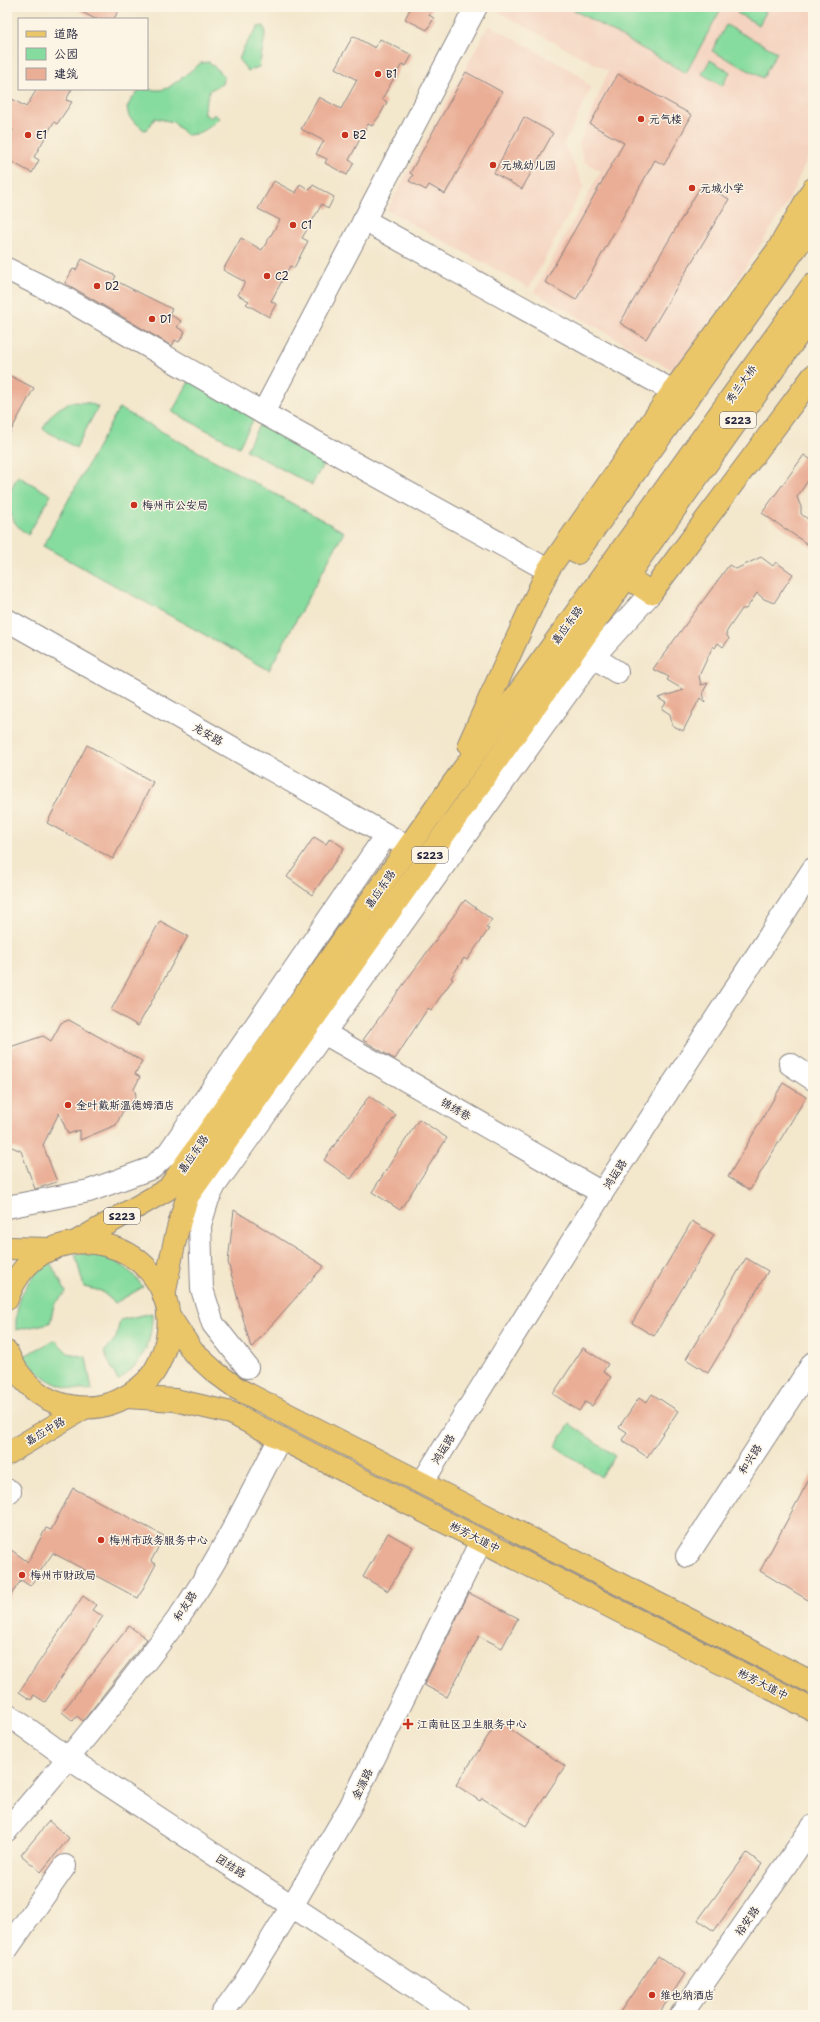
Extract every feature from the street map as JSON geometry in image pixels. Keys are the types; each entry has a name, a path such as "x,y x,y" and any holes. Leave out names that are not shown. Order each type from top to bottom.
{"main road":[{"path":"449,789 548,570 673,391 777,251 813,189"},
{"path":"499,718 559,577 591,536 813,224"},
{"name":"秀兰大桥","path":"663,509 802,319 813,284"},
{"path":"591,536 594,553 651,593 809,389"},
{"name":"嘉应东路","path":"76,1242 168,1189 499,718 619,570 663,509"},
{"name":"嘉应东路","path":"166,1305 172,1250 188,1196 316,1029 585,651 619,570"},
{"path":"76,1242 104,1244 120,1249 135,1258 147,1269 157,1282 166,1305 193,1352 215,1372 238,1389 813,1683"},
{"name":"S223","path":"7,1300 18,1277 39,1256 53,1249 76,1242"},
{"path":"7,1248 53,1249"},
{"name":"S223","path":"84,1408 113,1404 139,1389 150,1377 160,1362 166,1347 169,1330 166,1305"},
{"path":"7,1352 20,1376 42,1396 55,1403 84,1408"},
{"name":"彬芳大道中","path":"126,1397 175,1400 231,1413 813,1710"},
{"name":"嘉应中路","path":"7,1454 84,1408"}],"street":[{"path":"263,413 476,7"},
{"path":"364,220 673,391"},
{"path":"7,269 63,297 263,413 548,570"},
{"path":"617,672 585,651 651,593"},
{"name":"龙安路","path":"7,620 409,848"},
{"path":"7,1207 89,1191 152,1168 169,1152 386,835"},
{"name":"鸿运路","path":"422,1483 602,1193 813,869"},
{"path":"247,1367 213,1324 202,1289 200,1225 208,1199 215,1185 316,1029"},
{"name":"锦绣巷","path":"316,1029 602,1193"},
{"path":"790,1064 813,1079"},
{"name":"和兴路","path":"687,1556 813,1362"},
{"name":"和友路","path":"7,1830 68,1758 177,1619 228,1540 280,1438"},
{"name":"金源路","path":"221,2015 245,1982 292,1906 350,1807 481,1541"},
{"name":"团结路","path":"7,1714 68,1758 457,2015"},
{"name":"裕安路","path":"681,2015 813,1826"},
{"path":"7,1949 65,1866"}],"shaded area":[{"name":"元城小学","path":"500,7 813,7 813,146 786,206 676,372 534,292 601,171 584,162 579,144 608,71 498,12"},
{"name":"元城幼儿园","path":"489,25 578,74 591,89 564,144 584,186 529,288 387,210"}],"green space":[{"path":"573,7 722,7 686,73 572,9"},
{"path":"740,7 757,7 766,12 759,25 737,13"},
{"path":"726,25 777,52 763,78 712,51"},
{"path":"264,26 266,32 259,67 248,71 239,60 244,47 258,27"},
{"path":"710,60 730,72 722,86 702,74"},
{"path":"209,62 224,76 222,84 210,90 204,109 204,114 211,118 213,115 216,115 219,118 208,128 196,134 186,135 173,122 155,118 148,129 144,130 129,117 127,108 132,98 140,90 160,90 168,88 201,63"},
{"path":"191,378 257,413 239,447 172,412"},
{"path":"72,402 90,403 98,407 76,448 43,429 48,419 54,412"},
{"path":"119,408 344,532 269,670 43,546"},
{"path":"264,416 330,451 312,485 246,450"},
{"path":"18,476 51,495 28,535 20,529 15,522 9,508 10,493"},
{"path":"89,1253 106,1257 120,1264 138,1280 143,1287 115,1303 101,1291 84,1287 75,1254"},
{"path":"50,1262 66,1292 54,1305 50,1323 16,1330 16,1319 20,1300 28,1283"},
{"path":"152,1313 152,1324 148,1343 140,1360 118,1381 104,1352 116,1338 120,1320"},
{"path":"55,1340 68,1353 86,1357 92,1390 81,1390 62,1386 45,1378 24,1356"},
{"path":"570,1424 615,1456 601,1477 555,1446"}],"building":[{"path":"73,7 120,7 114,18 93,18"},
{"path":"411,7 433,7 429,15 434,18 427,30 405,19"},
{"path":"353,36 375,48 380,39 412,55 406,66 402,64 382,99 387,102 380,115 372,126 368,124 349,160 354,163 347,175 325,163 327,159 316,154 324,141 301,129 319,97 341,109 357,80 335,68"},
{"path":"466,72 502,92 445,194 429,185 426,190 409,181 413,175 410,173"},
{"path":"618,74 692,115 664,165 655,160 576,300 545,282 624,143 590,124"},
{"name":"E1","path":"36,90 71,90 66,100 72,102 57,124 54,122 34,157 39,160 32,173 10,161 12,157 7,154 7,142 13,130 7,126 7,96 26,107"},
{"path":"524,117 553,133 522,189 494,173"},
{"path":"274,181 296,193 300,184 310,190 313,185 334,197 328,209 322,204 302,238 308,241 294,268 290,266 271,301 276,304 269,317 246,304 249,301 238,295 245,282 223,270 241,238 262,250 280,220 258,209"},
{"path":"702,184 729,199 646,339 620,323"},
{"path":"82,259 116,276 114,280 172,309 169,314 181,321 177,327 185,332 179,342 175,340 172,346 65,283 73,269 76,270"},
{"path":"7,374 34,388 7,438"},
{"path":"804,455 813,461 813,473 797,497 801,507 801,514 813,523 813,548 762,513"},
{"path":"761,557 773,566 776,562 793,574 774,603 764,599 757,593 746,609 742,609 729,628 726,633 729,639 723,647 718,643 715,648 713,646 699,676 701,685 708,683 703,692 705,702 700,698 683,731 672,725 670,714 662,709 666,703 658,698 684,690 667,680 669,677 653,669 729,565 736,569"},
{"path":"87,745 153,782 113,859 47,823"},
{"path":"314,837 326,844 330,838 344,848 312,895 287,877"},
{"path":"465,900 492,920 486,928 489,929 467,960 464,958 451,978 453,979 431,1010 428,1008 395,1059 363,1040"},
{"path":"160,921 188,936 138,1026 111,1010"},
{"name":"金叶戴斯温德姆酒店","path":"69,1020 142,1061 135,1074 140,1077 134,1089 136,1095 132,1104 125,1107 116,1125 80,1140 80,1130 68,1134 59,1113 43,1145 57,1182 35,1189 21,1151 7,1145 7,1048 43,1036 51,1041 61,1023"},
{"path":"783,1083 806,1097 750,1190 728,1177"},
{"path":"369,1096 396,1115 351,1179 324,1160"},
{"path":"419,1119 447,1138 400,1210 372,1192"},
{"path":"234,1210 324,1266 251,1348 228,1262"},
{"path":"692,1221 714,1235 654,1336 632,1323"},
{"path":"746,1258 768,1271 708,1373 686,1359"},
{"path":"583,1348 608,1364 603,1372 611,1377 592,1406 585,1402 579,1411 553,1394"},
{"path":"652,1394 678,1411 647,1457 622,1440 627,1432 619,1427 639,1398 646,1403"},
{"path":"813,1472 813,1603 760,1571"},
{"name":"梅州市政务服务中心","path":"73,1488 164,1536 151,1561 156,1564 138,1598 53,1553 30,1586 21,1580 7,1601 7,1547 28,1562 46,1528 51,1530"},
{"path":"388,1533 413,1547 388,1591 363,1577"},
{"path":"469,1593 518,1618 502,1648 479,1636 447,1697 424,1685"},
{"path":"83,1596 96,1605 92,1610 103,1616 45,1702 34,1695 31,1700 19,1692"},
{"path":"129,1626 147,1639 83,1721 77,1716 73,1721 62,1712"},
{"path":"498,1721 565,1766 526,1826 482,1798 480,1801 456,1785"},
{"path":"49,1821 69,1838 41,1872 21,1855"},
{"path":"747,1853 762,1864 714,1931 698,1920"},
{"name":"维也纳酒店","path":"658,1956 685,1974 658,2015 618,2015"}],"place":[{"name":"B1","path":"378,74"},
{"name":"元气楼","path":"641,119"},
{"name":"E1","path":"28,135"},
{"name":"B2","path":"345,135"},
{"name":"元城幼儿园","path":"493,165"},
{"name":"元城小学","path":"692,188"},
{"name":"C1","path":"293,225"},
{"name":"C2","path":"267,276"},
{"name":"D2","path":"97,286"},
{"name":"D1","path":"152,319"},
{"name":"梅州市公安局","path":"134,505"},
{"name":"金叶戴斯温德姆酒店","path":"68,1105"},
{"name":"梅州市政务服务中心","path":"101,1540"},
{"name":"梅州市财政局","path":"22,1575"},
{"name":"江南社区卫生服务中心","path":"408,1724"},
{"name":"维也纳酒店","path":"652,1995"}]}
